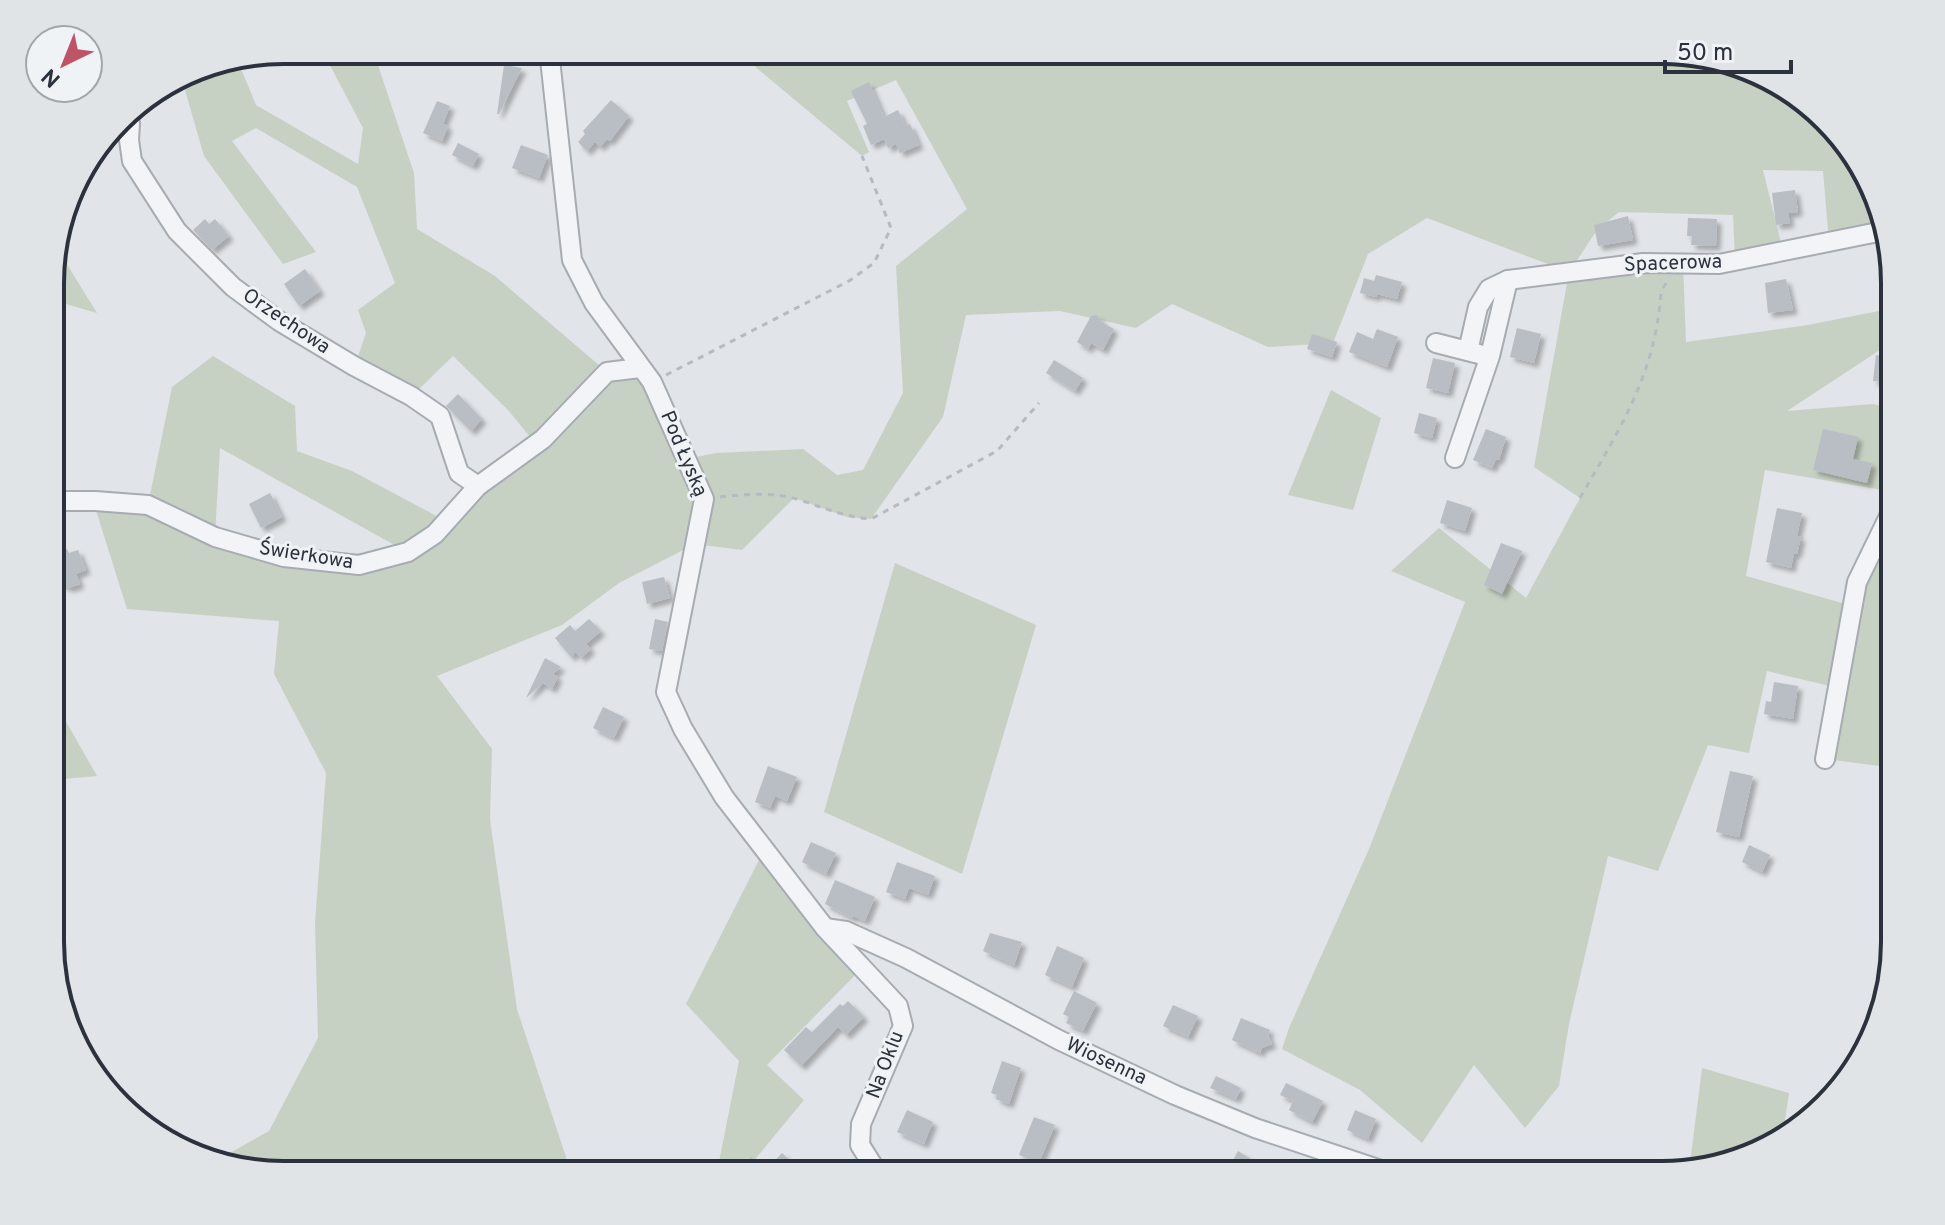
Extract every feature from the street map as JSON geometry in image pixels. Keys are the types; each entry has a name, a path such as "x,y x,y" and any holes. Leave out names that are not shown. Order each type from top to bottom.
{"street":[{"name":"Pod Łyską","path":"551,64 572,260 594,303 646,375 704,499 666,692 683,729 724,797 825,928"},
{"name":"Orzechowa","path":"130,127 132,161 177,231 233,287 279,321 411,396 440,416 459,473 478,486"},
{"name":"Spacerowa","path":"1508,280 1643,263 1719,264 1875,233"},
{"path":"1468,351 1478,307 1489,289 1508,280"},
{"path":"1455,458 1490,356 1508,280"},
{"path":"1436,343 1490,356"},
{"name":"Świerkowa","path":"64,501 148,505 215,537 284,557 359,565 408,552 435,534 478,486 543,439 607,372 646,375"},
{"path":"1825,759 1857,582 1881,533"},
{"name":"Wiosenna","path":"825,928 846,931 906,958 1045,1033 1175,1095 1255,1128 1354,1161"},
{"name":"Na Oklu","path":"825,928 898,1006 903,1026 861,1124 860,1145 870,1161"}],"path":[{"path":"646,375 849,281 874,263 891,228 862,156"},
{"path":"1580,498 1633,405 1651,358 1661,291 1683,263"},
{"path":"704,499 752,493 794,498 847,517 871,519 997,451 1039,403"}],"green space":[{"path":"329,64 378,64 414,173 417,229 495,276 607,372 640,368 686,459 716,453 803,449 837,475 863,470 903,393 896,266 967,209 896,80 847,101 869,152 862,156 752,64 1662,64 1704,68 1732,76 1783,101 1827,139 1852,174 1875,233 1829,242 1823,171 1763,170 1783,251 1735,261 1733,215 1619,212 1597,230 1570,271 1683,263 1686,342 1808,325 1881,311 1881,349 1787,411 1881,406 1881,490 1765,470 1746,576 1853,606 1878,543 1881,544 1881,766 1825,759 1838,688 1767,671 1749,753 1708,745 1658,871 1608,856 1569,1024 1559,1086 1525,1128 1474,1065 1422,1143 1360,1090 1282,1049 1369,849 1465,602 1391,571 1439,528 1526,598 1580,498 1534,467 1569,272 1427,218 1368,254 1333,343 1268,347 1172,304 1136,328 1060,311 966,315 943,417 871,519 847,517 794,498 742,550 695,544 619,583 562,625 437,676 492,749 490,820 517,1009 567,1161 283,1161 228,1154 269,1131 318,1038 315,923 326,773 274,674 279,621 127,609 94,504 148,505 172,387 213,356 295,406 297,451 352,471 446,521 531,438 508,410 453,356 415,393 356,362 366,333 358,310 395,283 357,187 256,128 232,141 316,252 283,264 204,156 184,88 241,68 256,105 358,164 363,128","holes":["220,448 407,552 359,565 215,536"]},
{"path":"66,262 97,313 64,303"},
{"path":"1331,390 1381,418 1353,510 1288,495"},
{"path":"895,563 1036,625 962,874 824,812"},
{"path":"64,718 97,776 64,779"},
{"path":"765,848 862,968 767,1065 804,1100 754,1161 719,1161 739,1061 686,1004"},
{"path":"1702,1068 1789,1093 1783,1124 1746,1144 1691,1159"}],"building":[{"path":"504,65 522,68 497,114"},
{"path":"869,82 884,117 898,110 906,126 910,124 919,145 900,153 896,144 888,148 884,139 871,145 863,126 867,124 851,91"},
{"path":"611,100 629,116 610,141 607,139 600,147 595,142 587,151 578,142 585,134 583,131"},
{"path":"437,101 450,106 443,124 448,126 442,141 423,133"},
{"path":"458,143 479,154 473,166 452,155"},
{"path":"521,145 548,155 539,178 512,168"},
{"path":"1795,190 1798,212 1788,213 1790,223 1776,225 1772,193"},
{"path":"1628,216 1633,240 1598,246 1594,225"},
{"path":"1688,218 1717,219 1716,246 1691,245 1692,236 1687,236"},
{"path":"205,219 209,224 215,219 229,236 212,250 193,230"},
{"path":"305,269 320,291 299,306 284,284"},
{"path":"1376,275 1402,282 1397,299 1360,293 1364,278 1374,281"},
{"path":"1786,279 1793,310 1768,313 1765,283"},
{"path":"1097,315 1114,329 1103,350 1091,343 1088,349 1077,342 1091,316"},
{"path":"1517,328 1541,334 1534,363 1510,357"},
{"path":"1377,329 1398,337 1387,367 1349,352 1357,332 1373,339"},
{"path":"1312,334 1337,342 1332,357 1307,349"},
{"path":"1876,355 1881,356 1881,382 1873,381"},
{"path":"1433,358 1455,363 1448,393 1426,388"},
{"path":"1054,360 1083,378 1075,391 1046,373"},
{"path":"458,394 482,419 471,431 446,406"},
{"path":"1419,413 1437,418 1432,438 1414,433"},
{"path":"1486,429 1506,437 1499,460 1496,459 1492,468 1473,460"},
{"path":"1823,429 1858,437 1853,459 1872,463 1867,483 1813,470"},
{"path":"270,493 282,517 261,528 249,504"},
{"path":"1447,500 1472,508 1465,531 1440,523"},
{"path":"1777,508 1802,513 1797,536 1801,537 1791,568 1766,562"},
{"path":"1501,543 1522,551 1502,594 1484,585"},
{"path":"67,549 69,553 78,550 86,570 76,574 80,584 69,588 64,586 64,550"},
{"path":"664,577 670,598 647,604 642,582"},
{"path":"589,619 601,631 586,644 591,649 581,658 576,652 571,657 555,638 570,625 575,631"},
{"path":"655,619 668,622 662,651 649,649"},
{"path":"545,658 561,667 553,674 558,677 552,689 543,683 526,698"},
{"path":"1774,682 1798,686 1793,719 1764,714 1766,701 1771,702"},
{"path":"603,707 624,717 614,738 593,728"},
{"path":"768,766 797,777 787,801 775,796 770,808 755,802"},
{"path":"1730,771 1753,776 1739,837 1716,832"},
{"path":"811,842 836,853 826,874 802,862"},
{"path":"1749,845 1770,855 1762,872 1742,862"},
{"path":"897,862 935,876 928,895 909,888 905,899 886,892"},
{"path":"835,880 875,897 865,921 825,904"},
{"path":"990,933 1022,942 1014,965 983,951"},
{"path":"1057,946 1084,958 1072,987 1045,975"},
{"path":"1074,991 1097,1003 1083,1031 1066,1023 1069,1017 1063,1014"},
{"path":"848,1001 864,1017 846,1035 838,1027 801,1066 784,1050 806,1027 812,1032 840,1004 843,1006"},
{"path":"1173,1005 1198,1016 1188,1037 1163,1026"},
{"path":"1241,1018 1270,1030 1268,1035 1272,1044 1262,1048 1260,1053 1232,1040"},
{"path":"1002,1061 1021,1068 1009,1104 996,1099 997,1095 991,1093"},
{"path":"1216,1076 1241,1088 1236,1099 1210,1088"},
{"path":"1286,1083 1323,1101 1312,1122 1289,1110 1293,1101 1280,1095"},
{"path":"907,1110 933,1122 924,1144 897,1132"},
{"path":"1355,1110 1376,1119 1368,1139 1347,1130"},
{"path":"1034,1117 1055,1125 1040,1161 1019,1155"},
{"path":"1238,1151 1254,1161 1233,1161"},
{"path":"782,1153 791,1161 774,1161"}]}
